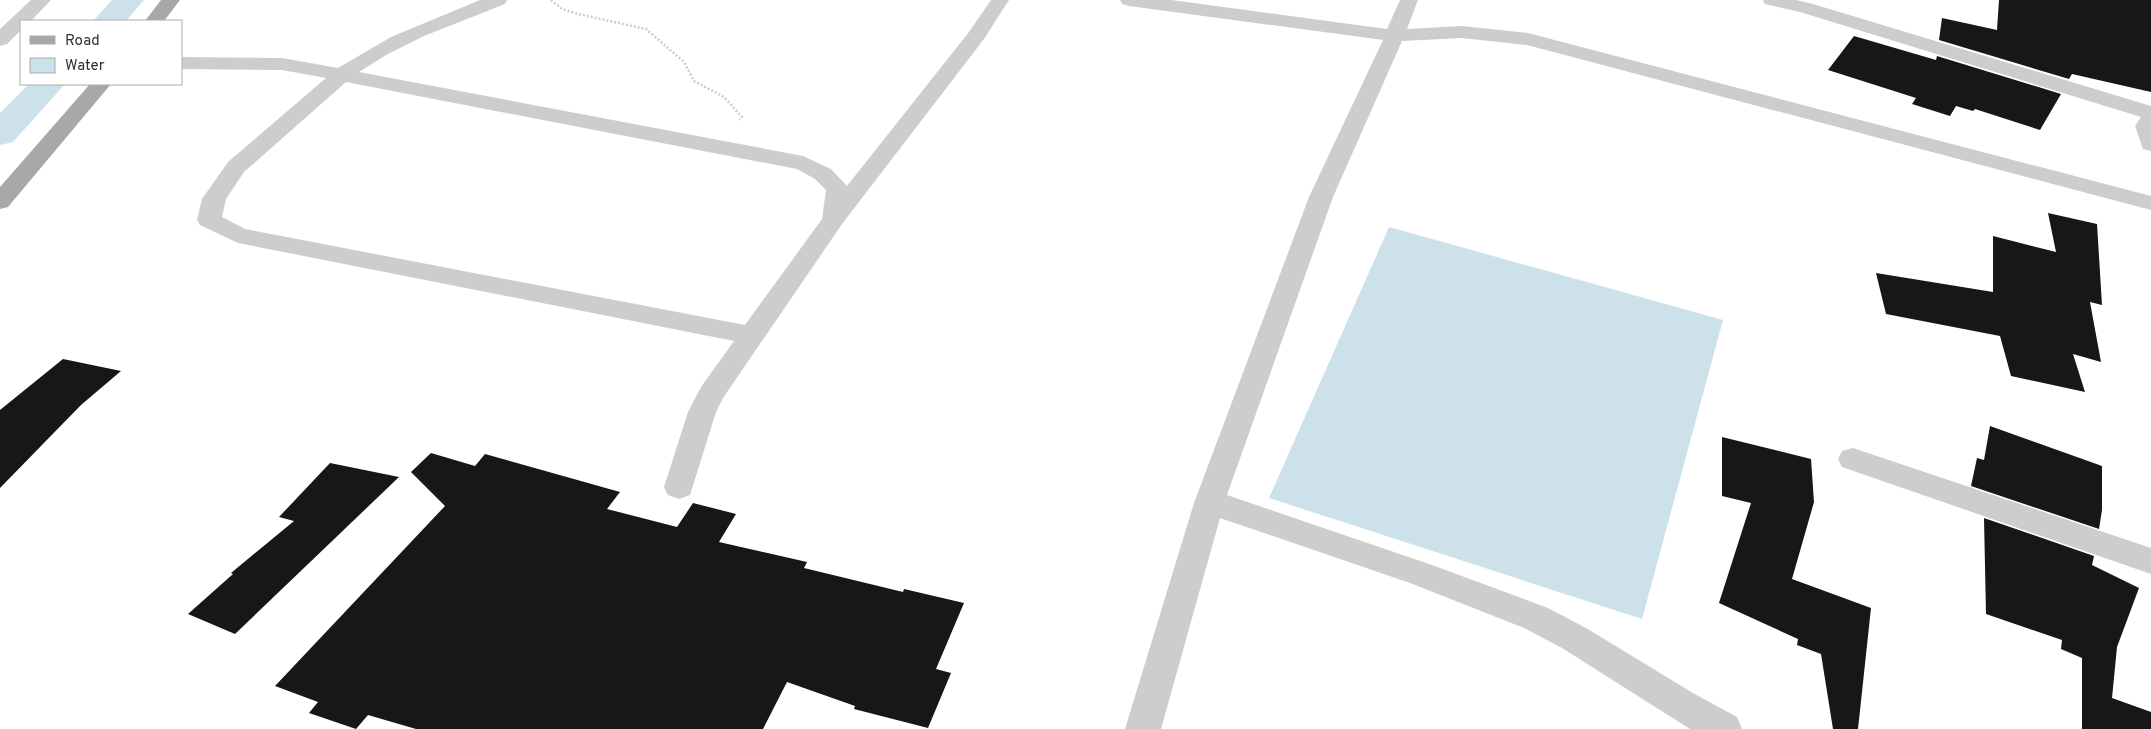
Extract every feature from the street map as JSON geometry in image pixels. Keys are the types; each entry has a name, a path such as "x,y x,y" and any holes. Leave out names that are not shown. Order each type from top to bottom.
{"main road":[{"path":"155,20 171,0"},
{"path":"0,202 100,85"}],"street":[{"path":"21,20 42,0"},
{"path":"498,0 388,44 368,55 342,75 236,167 214,199 209,220 238,235 753,336"},
{"path":"679,487 706,404 834,219 977,35 1000,0"},
{"path":"1129,0 1395,36 1427,31 1461,31 1495,33 1528,39 2151,203"},
{"path":"1143,729 1209,503 1321,196 1395,36 1409,0"},
{"path":"1772,0 1806,8 2151,113"},
{"path":"0,40 20,21"},
{"path":"182,63 282,64 803,163 818,169 831,179 838,190 834,219"},
{"path":"2151,118 2146,126 2151,144"},
{"path":"1853,459 2151,561"},
{"path":"1209,503 1227,507 1334,543 1464,589 1550,625 1592,648 1701,717 1724,729"}],"path":[{"path":"551,0 562,9 646,30 659,40 684,62 694,82 724,98 742,117 717,146"}],"water":[{"path":"1389,227 1723,320 1642,619 1269,498"}],"building":[{"path":"1999,0 2151,0 2151,92 2072,74 2069,79 1939,40 1942,18 1997,30"},
{"path":"1854,36 1936,60 1937,56 2061,94 2040,130 1975,109 1973,111 1956,106 1950,116 1912,104 1916,98 1828,70"},
{"path":"2048,213 2097,224 2102,305 2090,302 2101,362 2073,354 2085,392 2011,376 2000,336 1886,314 1876,273 1993,292 1993,236 2056,252"},
{"path":"63,359 121,371 81,405 0,488 0,410"},
{"path":"1990,426 2102,466 2102,510 2099,529 1971,486 1977,458 1984,460"},
{"path":"1722,437 1811,459 1814,502 1792,579 1871,608 1858,729 1833,729 1821,654 1797,645 1798,639 1719,603 1751,503 1722,496"},
{"path":"431,453 475,466 485,454 620,492 607,509 677,527 693,503 736,514 719,542 807,562 804,568 903,592 904,589 964,603 936,669 951,673 928,728 854,709 855,706 787,682 763,729 416,729 368,715 356,729 309,713 318,702 275,686 445,506 411,472"},
{"path":"330,463 399,477 235,634 188,614 233,574 231,573 294,521 279,517"},
{"path":"1984,518 2094,556 2092,565 2139,588 2117,647 2112,698 2151,712 2151,729 2082,729 2082,658 2061,649 2062,640 1986,614"}],"waterway":[{"path":"110,20 129,0"},
{"path":"0,134 47,85"}]}
